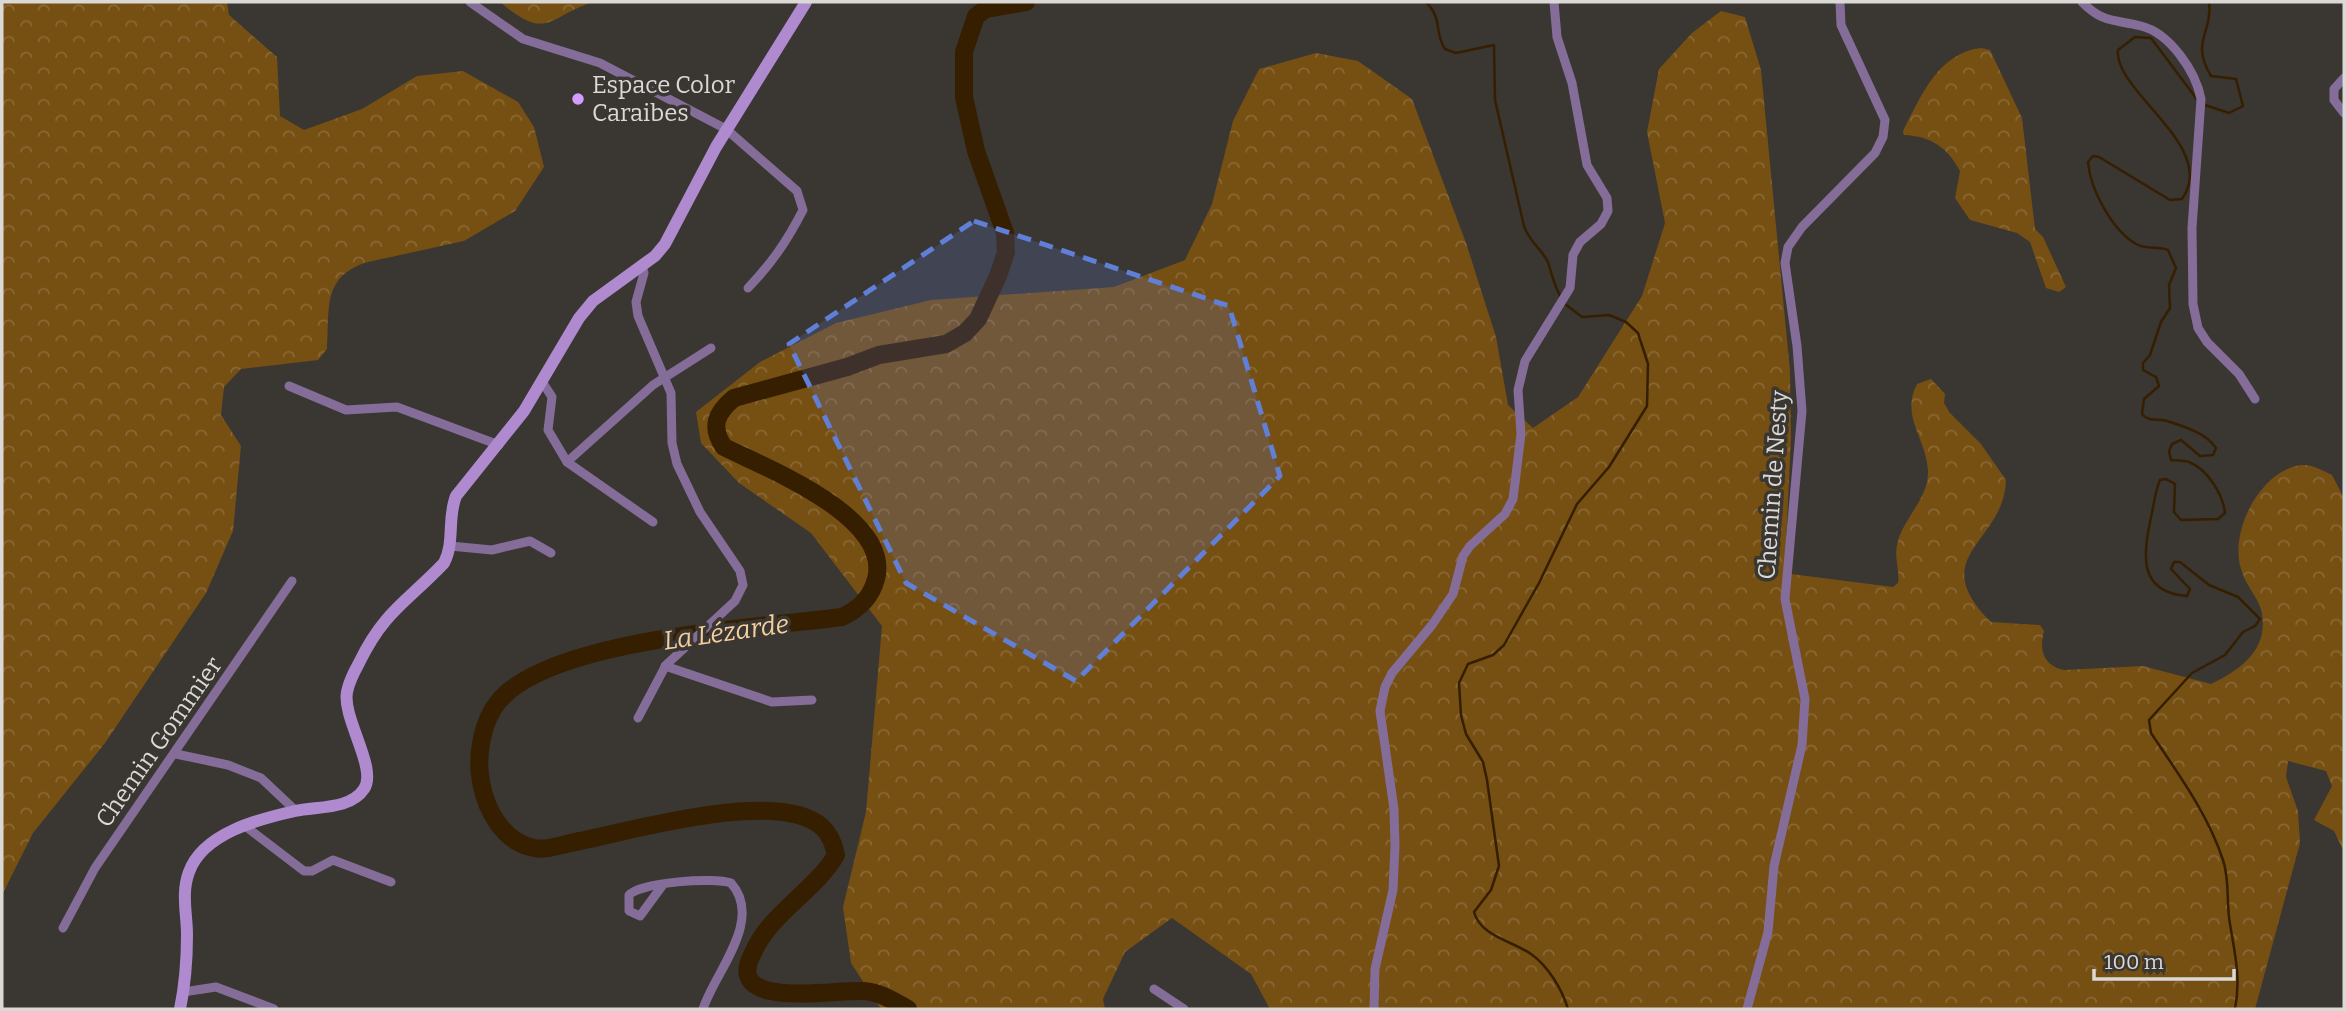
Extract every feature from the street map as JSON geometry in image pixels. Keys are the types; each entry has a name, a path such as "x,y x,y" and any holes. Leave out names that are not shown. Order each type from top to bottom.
{"main road":[{"path":"180,1009 187,935 184,894 189,870 209,845 244,826 296,811 349,802 364,790 367,773 346,707 349,682 379,625 444,563 450,546 450,512 456,496 524,411 567,335 593,301 642,266 665,244 726,129 806,2"}],"street":[{"path":"470,2 523,39 619,72 726,129 797,191 803,204 781,252 748,288"},
{"path":"1374,1009 1375,969 1393,890 1395,846 1394,809 1380,711 1385,687 1392,673 1432,625 1453,594 1463,556 1470,546 1505,514 1513,499 1521,434 1518,390 1525,361 1570,288 1573,256 1580,242 1601,224 1608,211 1607,198 1587,165 1572,83 1557,37 1554,2"},
{"name":"Chemin de Nesty","path":"1747,1009 1768,932 1774,866 1802,745 1805,699 1785,599 1802,411 1797,346 1785,262 1787,247 1802,227 1875,153 1883,137 1885,120 1841,25 1840,2"},
{"path":"2082,2 2107,21 2142,26 2157,33 2180,55 2199,84 2201,99 2192,228 2193,304 2198,328 2207,342 2239,374 2255,399"},
{"path":"2344,78 2334,89 2334,100 2344,113"},
{"path":"638,718 665,666 735,601 741,592 742,577 701,512 677,464 671,443 672,400 638,316 636,302 644,273 642,266"},
{"path":"568,462 664,376 710,348"},
{"path":"541,380 552,397 548,430 568,462 653,522"},
{"path":"289,387 346,410 397,407 499,445"},
{"path":"450,546 492,550 530,541 551,553"},
{"name":"Chemin Gommier","path":"63,928 95,868 176,754 292,581"},
{"path":"665,666 772,702 811,700"},
{"path":"176,754 228,765 261,778 296,811"},
{"path":"244,826 303,871 312,872 333,860 391,882"},
{"path":"662,886 709,878 723,880 731,883 741,899 742,922 703,1009"},
{"path":"183,992 216,987 274,1009"},
{"path":"1154,989 1184,1009"}],"highlighted area":[{"path":"974,221 1229,306 1280,476 1076,681 906,583 789,344"}],"green space":[{"path":"2,2 227,2 229,15 277,57 280,116 304,130 362,109 417,76 463,71 518,102 534,127 544,167 515,211 464,241 368,262 342,276 331,296 327,349 318,360 241,369 224,387 221,415 241,446 233,531 206,593 105,743 33,833 2,895"},
{"path":"500,2 593,2 547,23 538,24 528,21"},
{"path":"1721,11 1745,17 1761,70 1790,371 1791,437 1785,563 1791,574 1893,587 1898,583 1897,545 1904,526 1924,491 1928,471 1911,407 1917,384 1931,379 1945,394 1944,403 1950,413 1981,444 2006,480 2002,502 1966,565 1965,581 1972,599 1991,622 2040,625 2044,631 2044,656 2051,664 2064,670 2143,666 2211,684 2249,658 2262,633 2260,606 2244,578 2238,554 2244,520 2252,504 2273,478 2287,469 2306,465 2332,475 2344,498 2344,852 2334,831 2314,820 2332,786 2326,771 2288,761 2286,777 2298,811 2300,843 2255,1009 1270,1009 1251,974 1172,918 1125,952 1103,999 1105,1009 881,1009 851,963 843,907 866,812 882,626 811,533 739,483 701,443 696,412 760,362 836,323 931,300 1114,287 1185,260 1212,204 1233,121 1259,69 1316,53 1358,61 1412,99 1466,243 1496,337 1508,405 1533,428 1578,397 1642,296 1665,223 1647,132 1659,69 1692,33"},
{"path":"1981,48 1990,50 2022,118 2035,229 2043,237 2066,287 2059,292 2046,288 2030,242 2017,233 1970,220 1955,198 1960,171 1950,156 1930,141 1904,135 1903,131 1924,91 1942,67 1953,58"}],"waterway":[{"name":"La Lézarde","path":"908,1009 887,997 864,991 785,993 766,990 753,983 747,971 760,939 836,855 831,840 822,827 801,816 774,811 741,811 669,821 551,848 534,848 513,839 492,814 483,793 480,751 484,729 498,702 524,680 562,663 659,640 842,617 868,597 876,579 876,556 865,535 847,516 822,498 796,482 724,447 717,433 717,421 723,409 734,398 847,367 879,355 946,344 965,333 978,319 1006,252 1005,233 976,151 964,97 964,52 976,16 986,9 1026,2"},
{"path":"1426,2 1435,14 1445,49 1456,53 1494,45 1495,100 1524,226 1547,261 1561,298"},
{"path":"2205,105 2229,113 2243,106 2236,79 2211,76 2205,64 2202,45 2208,22 2209,2"},
{"path":"2199,102 2151,38 2135,37 2118,50 2121,66 2131,83 2177,140 2187,160 2190,179 2182,199 2170,200 2099,157 2093,156 2088,162 2098,196 2119,229 2140,246 2168,250 2176,268 2169,285 2170,308 2161,322 2150,355 2143,363 2143,370 2156,377 2159,386 2144,399 2142,414 2194,431 2216,448 2213,455 2200,456 2181,440 2172,444 2169,451 2171,460 2196,465 2208,476 2217,490 2225,513 2218,519 2181,520 2174,512 2175,484 2166,479 2160,480 2146,544 2147,568 2159,587 2187,596 2190,589 2171,569 2174,562 2180,562 2209,585 2238,597 2260,619 2255,626 2243,632 2225,655 2192,673 2149,720 2151,733 2200,810 2223,860 2237,967 2235,1009"},
{"path":"1565,304 1582,317 1609,315 1626,322 1638,333 1648,364 1647,406 1609,467 1577,504 1539,583 1504,645 1493,655 1468,664 1459,683 1461,715 1466,734 1483,762 1487,780 1499,866 1491,890 1474,912 1490,933 1524,949 1549,971 1568,1009"}],"place":[{"name":"Espace Color Caraibes","path":"578,99"}]}
